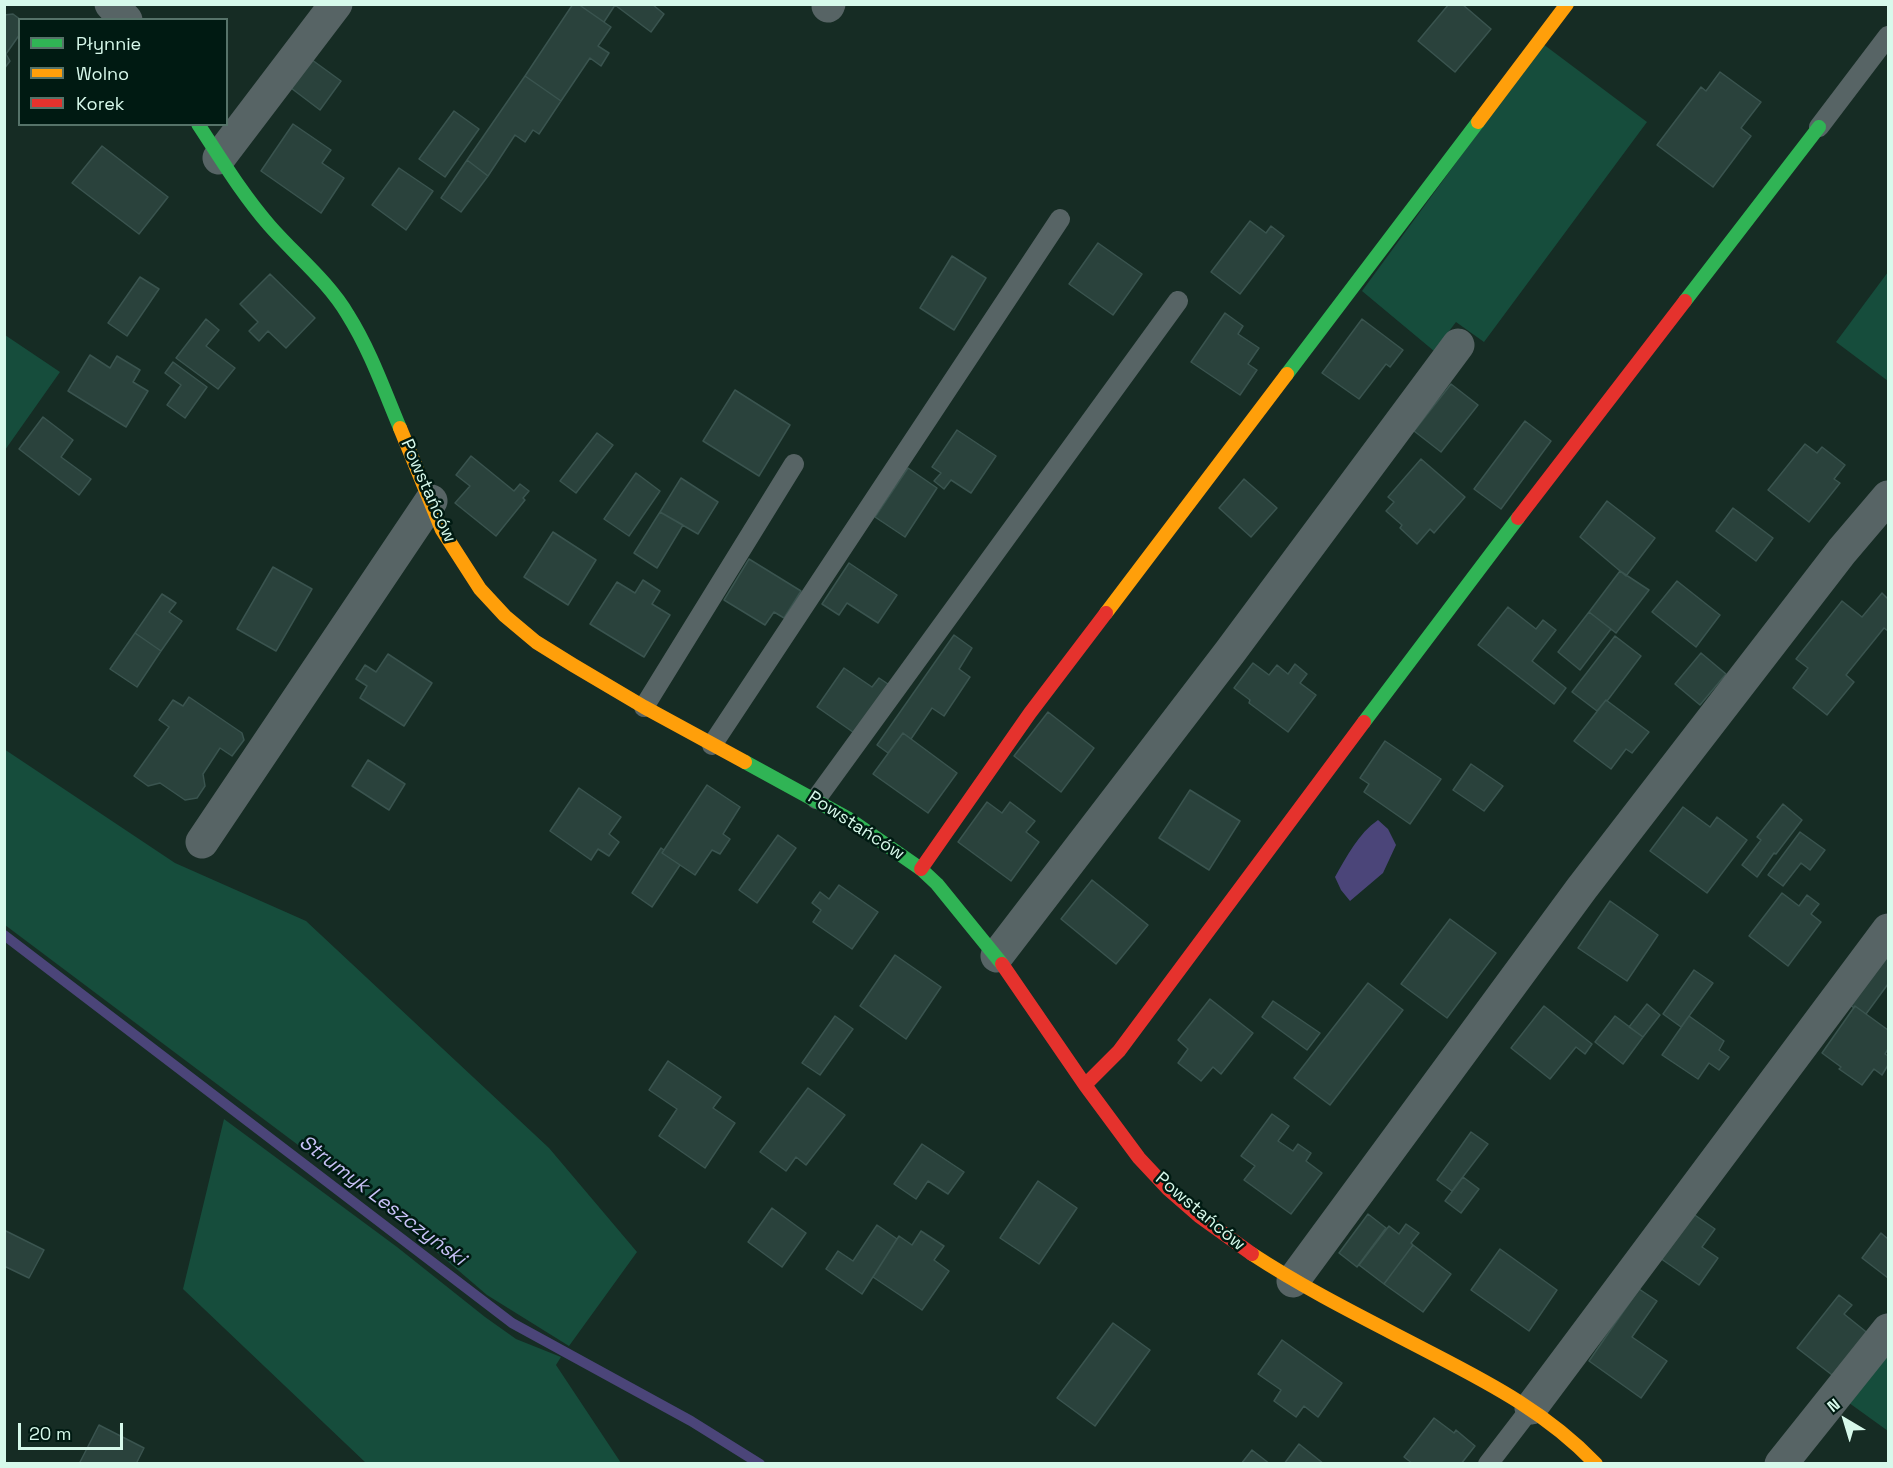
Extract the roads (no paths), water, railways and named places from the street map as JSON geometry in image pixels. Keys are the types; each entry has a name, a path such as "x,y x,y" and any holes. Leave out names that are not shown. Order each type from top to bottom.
{"street":[{"path":"111,4 124,18"},
{"path":"127,18 137,4"},
{"path":"219,158 336,4"},
{"path":"921,869 1030,713 1567,4"},
{"name":"Powstańców","path":"199,126 239,187 270,226 321,280 348,314 370,357 442,530 480,589 505,616 536,642 644,707 816,799 921,869 945,892 998,956 1085,1085 1139,1158 1168,1189 1199,1216 1293,1281 1504,1391 1531,1408 1563,1431 1596,1464"},
{"path":"1085,1085 1119,1051 1473,576 1819,127"},
{"path":"998,956 1223,662 1458,345"},
{"path":"1293,1281 1582,888 1842,551 1888,497"},
{"path":"202,842 430,501"},
{"path":"1531,1408 1888,930"},
{"path":"1781,1464 1888,1330"}],"lane":[{"path":"1819,127 1888,36"},
{"path":"712,745 1060,219"},
{"path":"816,799 1178,301"},
{"path":"644,707 794,464"},
{"path":"1488,1464 1531,1408"}],"waterway":[{"name":"Strumyk Leszczyński","path":"4,935 512,1323 691,1421 760,1464"}]}
